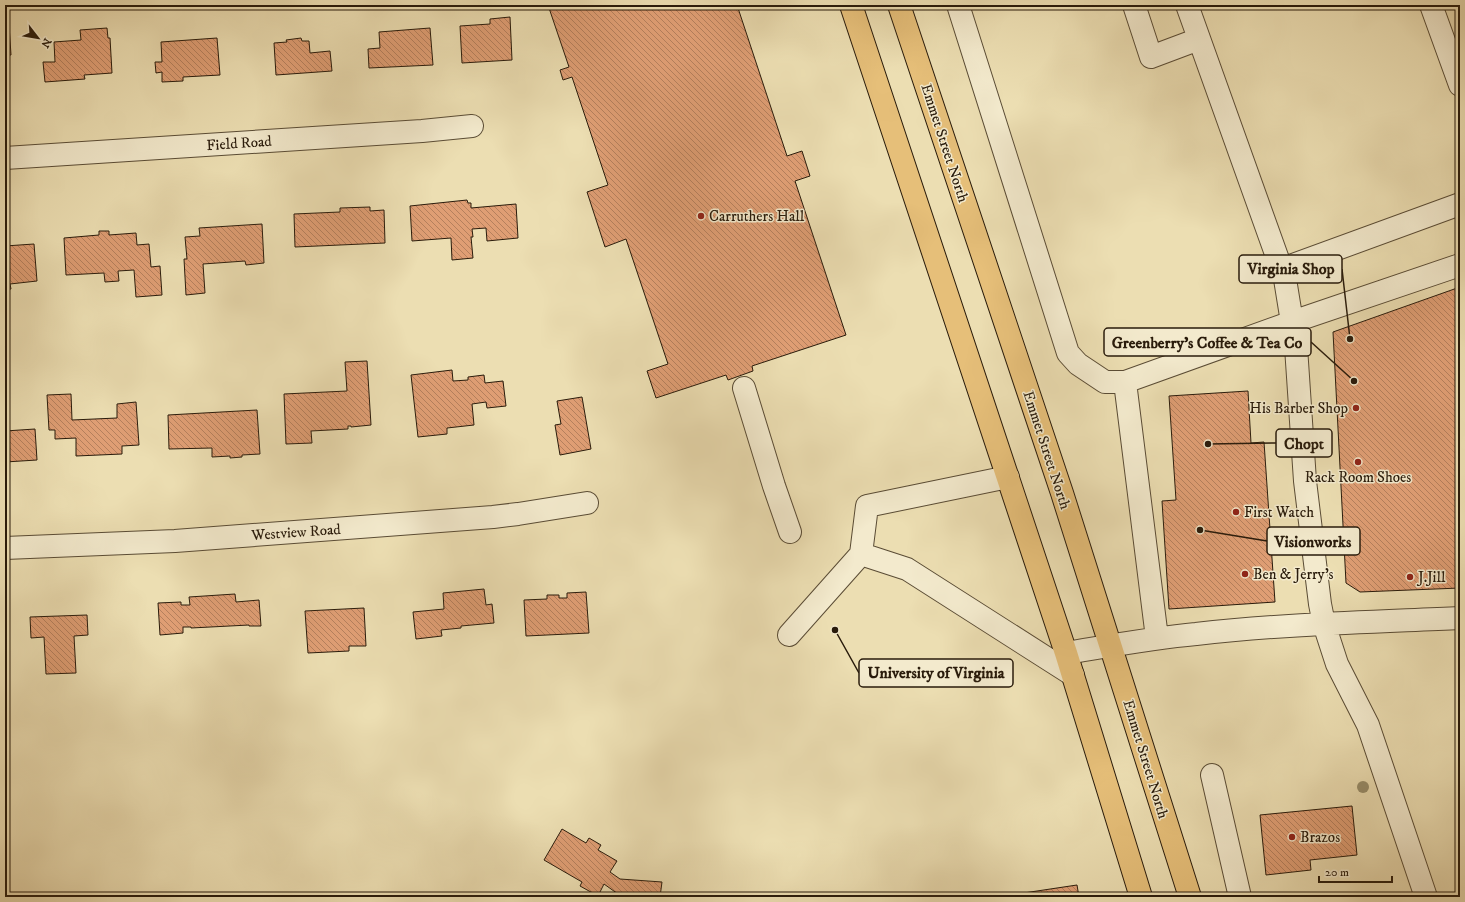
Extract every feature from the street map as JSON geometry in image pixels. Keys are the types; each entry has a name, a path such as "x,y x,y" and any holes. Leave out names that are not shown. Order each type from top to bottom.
{"main road":[{"path":"851,5 1066,653 1141,897"},
{"name":"Emmet Street North","path":"899,5 1062,493 1190,897"}],"street":[{"path":"958,5 1068,352 1078,364 1105,382 1125,382 1292,322 1460,265"},
{"path":"1134,5 1151,57 1199,39"},
{"path":"1187,5 1285,279 1296,347 1305,481 1320,604 1324,624 1336,664 1368,725 1426,897"},
{"path":"1431,5 1460,85"},
{"name":"Field Road","path":"5,158 422,131 472,126"},
{"path":"1282,269 1460,204"},
{"path":"1125,382 1157,638"},
{"path":"744,388 774,486 790,532"},
{"path":"789,635 861,554 867,506 1008,477"},
{"name":"Westview Road","path":"5,548 175,541 493,517 586,503"},
{"path":"861,554 907,569 1073,675"},
{"path":"1066,653 1157,638 1196,634 1324,624 1460,618"},
{"path":"1212,775 1240,897"}],"building":[{"name":"Carruthers Hall","path":"548,5 737,5 787,156 802,151 810,176 795,181 846,335 752,366 753,371 728,380 726,375 656,398 647,371 668,364 626,239 605,247 587,192 608,185 572,77 563,80 560,70 569,67"},
{"path":"510,17 512,60 462,63 460,26 490,24 490,19"},
{"path":"5,25 9,25 11,55 5,55"},
{"path":"107,28 108,38 110,38 112,73 84,75 85,79 45,82 43,62 55,62 54,42 81,40 80,30"},
{"path":"430,28 433,65 369,68 368,49 380,48 379,32"},
{"path":"217,38 220,75 183,77 183,81 162,82 162,72 156,73 155,62 162,62 161,42"},
{"path":"301,38 302,41 309,41 310,53 330,51 332,71 276,75 274,43 287,42 286,40"},
{"path":"467,200 468,203 471,203 471,208 516,204 518,238 487,241 486,228 472,229 473,237 471,237 473,258 452,260 451,238 412,241 410,206"},
{"path":"370,207 370,211 384,210 385,243 295,247 294,214 340,212 340,208"},
{"path":"262,224 264,263 246,265 245,261 203,264 205,293 186,295 184,259 187,259 185,237 200,236 199,228"},
{"path":"99,231 109,231 109,235 136,233 137,245 149,244 151,267 160,266 162,295 136,297 134,270 118,271 119,281 105,282 104,273 66,275 64,238 99,235"},
{"path":"34,244 37,281 10,284 11,289 5,290 5,246"},
{"path":"1460,287 1460,588 1360,592 1346,583 1333,332"},
{"path":"367,361 371,425 348,426 348,429 311,431 312,443 286,444 284,394 347,391 345,362"},
{"path":"452,370 453,381 468,380 468,377 484,375 485,383 503,381 506,406 487,408 486,402 472,404 474,425 447,428 447,434 418,437 411,375"},
{"path":"1248,391 1251,443 1264,442 1275,602 1169,609 1162,501 1176,500 1169,396"},
{"path":"71,394 72,420 117,418 117,404 136,402 139,445 122,446 122,454 76,456 76,438 55,439 55,430 49,430 47,395"},
{"path":"582,397 591,449 560,455 555,425 561,424 557,401"},
{"path":"257,410 260,454 242,455 242,457 230,458 230,456 212,457 212,448 169,449 168,415"},
{"path":"35,429 37,460 5,462 5,431"},
{"path":"484,589 486,605 492,604 494,623 461,626 461,628 441,630 442,636 416,639 413,612 444,609 443,593"},
{"path":"586,592 589,633 526,636 524,600 547,599 547,595 559,595 559,598 567,598 567,593"},
{"path":"235,594 236,602 259,600 261,626 183,627 183,633 160,635 158,603 181,602 181,605 190,605 189,597"},
{"path":"364,608 366,646 349,646 349,651 308,653 305,611"},
{"path":"87,615 88,635 74,636 76,673 46,674 44,637 31,638 30,617"},
{"path":"1352,806 1357,855 1310,860 1311,870 1266,875 1260,815"},
{"path":"562,829 586,843 589,838 601,845 598,850 617,861 610,872 620,879 662,882 660,897 618,897 618,894 604,884 598,896 580,886 582,882 544,860"},
{"path":"1077,885 1079,897 997,897"}],"place":[{"name":"Carruthers Hall","path":"701,216"},
{"name":"Virginia Shop","path":"1350,339"},
{"name":"Greenberry's Coffee & Tea Co","path":"1354,381"},
{"name":"His Barber Shop","path":"1356,408"},
{"name":"Chopt","path":"1208,444"},
{"name":"Rack Room Shoes","path":"1358,462"},
{"name":"First Watch","path":"1236,512"},
{"name":"Visionworks","path":"1200,530"},
{"name":"Ben & Jerry's","path":"1245,574"},
{"name":"J.Jill","path":"1410,577"},
{"name":"University of Virginia","path":"835,630"},
{"name":"Brazos","path":"1292,837"}]}
